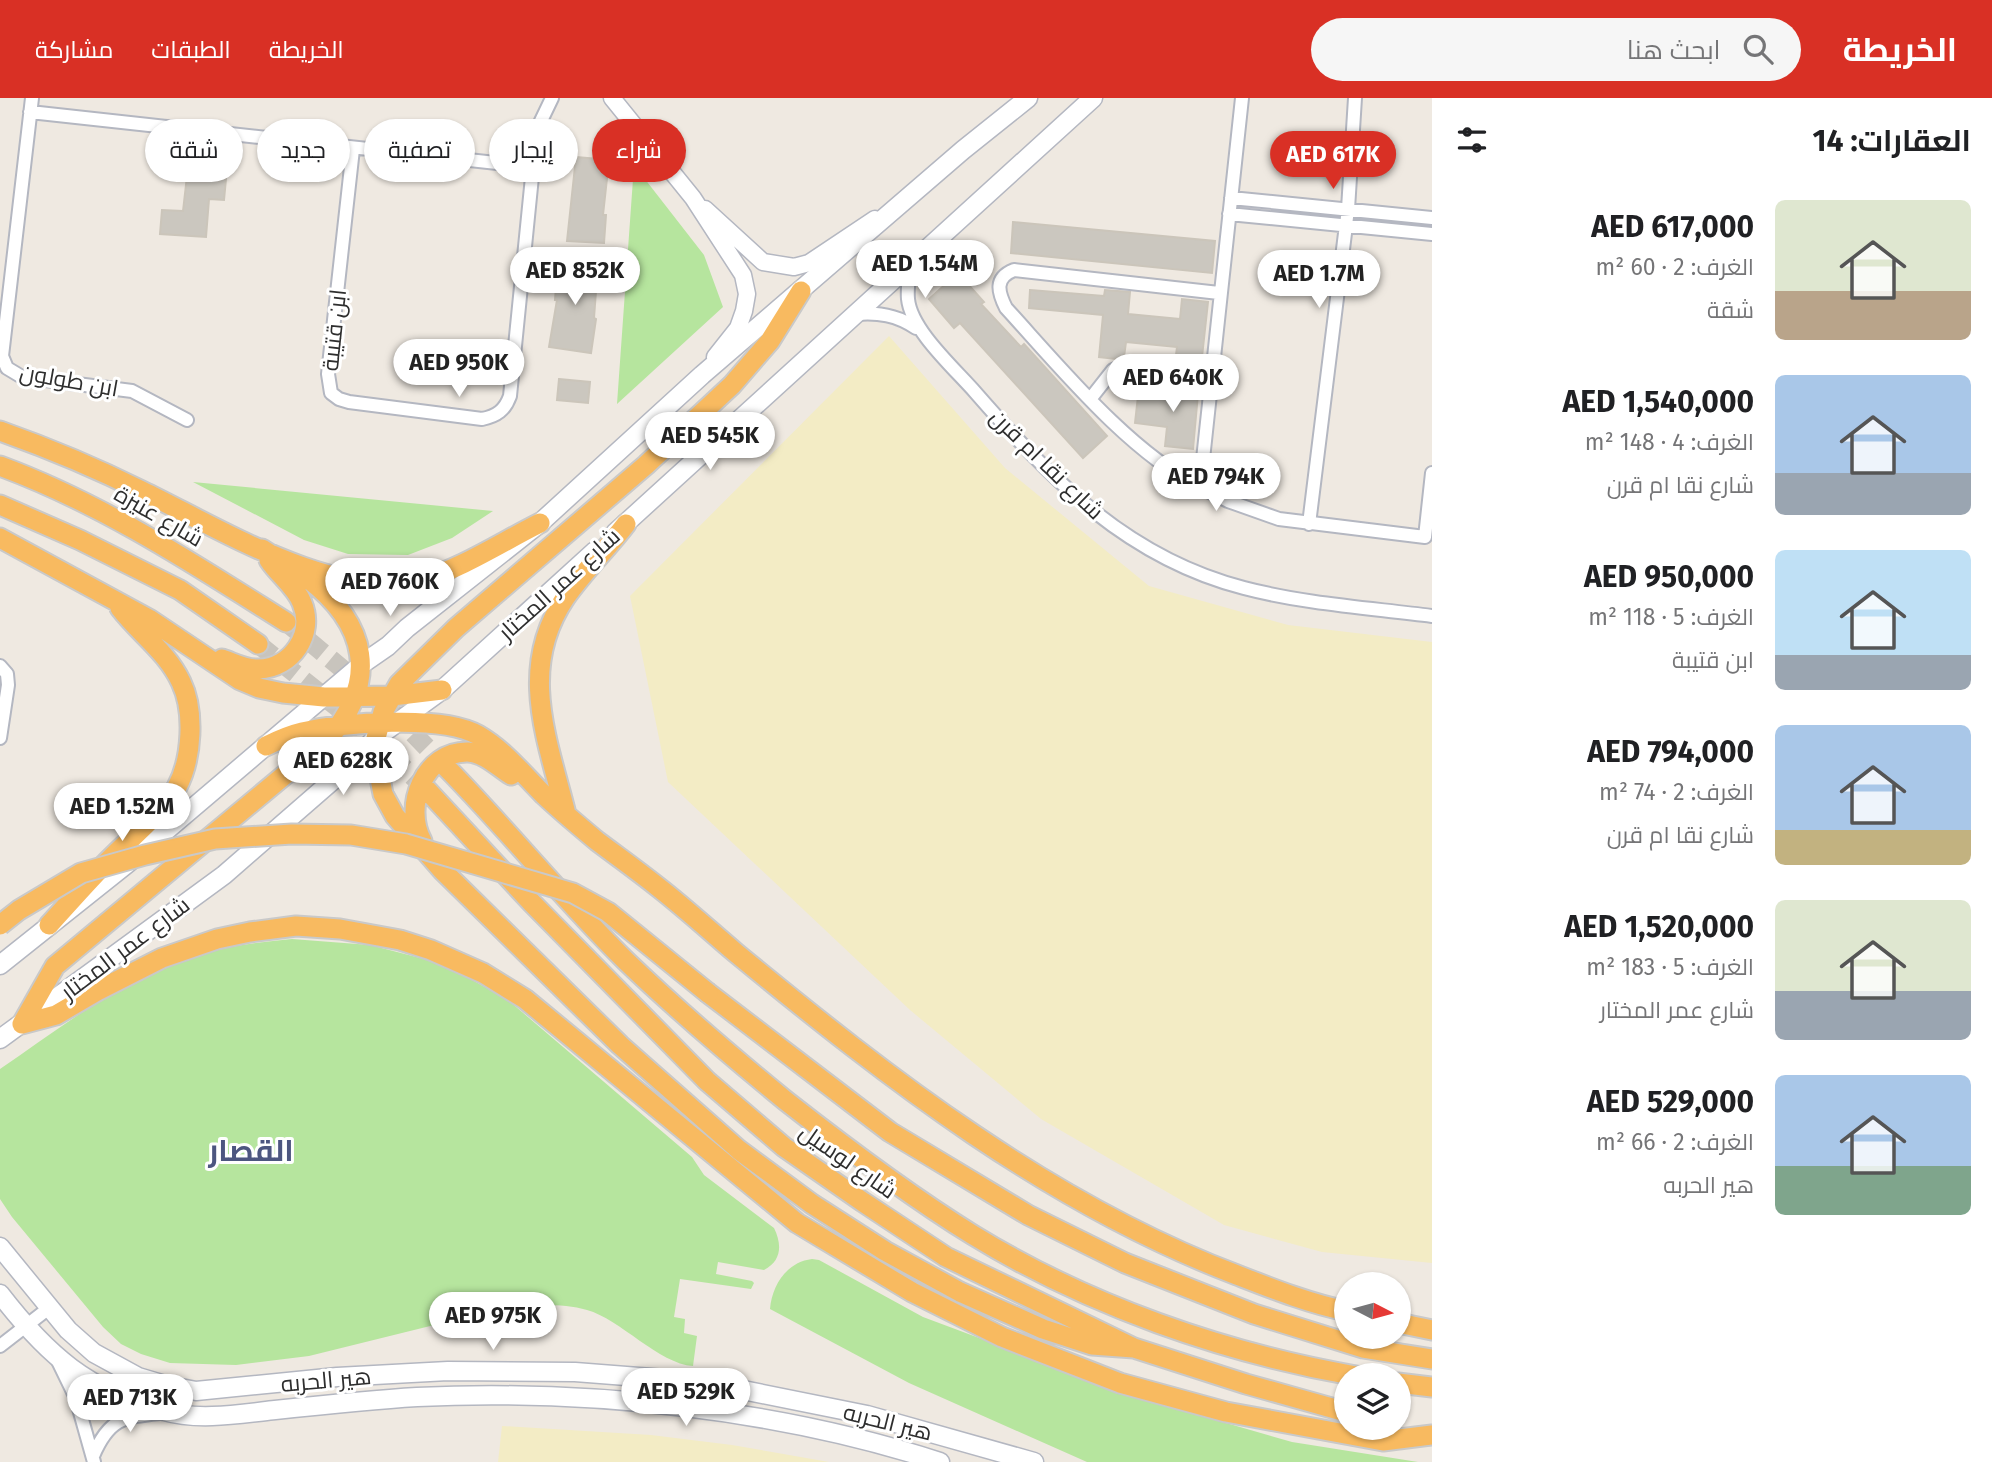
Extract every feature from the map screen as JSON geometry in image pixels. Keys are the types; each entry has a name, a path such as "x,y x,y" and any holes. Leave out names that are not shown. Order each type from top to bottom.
{"highway":[{"path":"801,291 770,341 732,385 646,466 456,628 399,684 392,696 383,728 377,763 383,794 395,816 470,899 620,1045 738,1150 812,1204 885,1251 960,1292 1043,1329 1092,1345 1134,1348"},
{"path":"0,431 139,489 261,550 307,578 339,609 354,635 362,664 355,698 339,727 328,739 55,966 22,1024"},
{"name":"شارع عنيزة","path":"0,466 113,517 286,622"},
{"path":"0,505 80,540 180,590 258,644"},
{"path":"261,550 347,580 400,583 420,580 455,567 540,523"},
{"path":"566,816 544,732 539,698 542,658 555,614 564,599 626,524"},
{"path":"0,538 114,599 195,648 240,680 259,688 324,698 392,696 442,690"},
{"path":"195,648 250,669 279,664 296,652 302,641 306,614 301,600 261,550"},
{"path":"50,925 108,860 153,817 176,789 185,761 190,720 182,684 170,663 114,599"},
{"path":"266,746 300,732 339,727 462,729 477,735 517,766 566,816 853,1046 974,1136 1075,1200 1195,1259 1314,1305 1334,1309"},
{"path":"432,858 416,830 415,797 424,776 436,763 456,754 470,752 486,757 542,793"},
{"name":"شارع لوسيل","path":"446,767 555,890 627,962 724,1051 849,1150 963,1228 1061,1282 1142,1316 1231,1348 1334,1372"},
{"name":"شارع لوسيل","path":"427,790 531,902 707,1081 784,1147 946,1257 1134,1348 1334,1409"},
{"path":"0,925 19,910 81,873 215,839 292,834 351,835 407,844 573,892 608,912 708,993 890,1132 1028,1215 1125,1263 1254,1314 1363,1348 1432,1359"},
{"path":"22,1024 56,1016 97,990 162,958 218,939 296,926 340,929 400,940 431,950 483,973 525,999 797,1223 912,1292 1002,1337 1120,1383 1226,1412 1383,1441 1432,1433"},
{"path":"1411,1326 1432,1330"},
{"path":"1411,1385 1432,1387"},
{"path":"1411,1427 1432,1433"}],"main road":[{"path":"0,965 138,855 362,664 540,523 702,374 963,150 1028,98"},
{"name":"شارع عمر المختار","path":"0,1039 224,874 332,781 383,728 442,690 1093,98"},
{"name":"هير الحربه","path":"0,1247 68,1330 94,1353 138,1377 164,1385 196,1391 337,1377 448,1371 575,1372 703,1382 867,1415 976,1454 1034,1462"},
{"name":"هير الحربه","path":"0,1294 24,1325 57,1359 103,1389 167,1412 206,1415 402,1398 545,1396 715,1412 803,1427 902,1450 940,1462"},
{"path":"654,1405 655,1378"}],"street":[{"name":"ابن طولون","path":"32,98 6,276 2,356 4,362 12,372 22,377 132,391 187,420"},
{"name":"ابن قتيبة","path":"542,119 552,98"},
{"path":"612,98 692,198 743,275 747,294 737,328 702,374"},
{"path":"1200,487 1242,98"},
{"path":"1309,524 1348,209 1355,98"},
{"path":"30,112 489,163"},
{"name":"ابن قتيبة","path":"353,149 328,374 331,393 349,402 482,419 502,412 510,396 531,182"},
{"path":"692,198 763,262 794,267 809,263 907,199"},
{"path":"1231,198 1432,218"},
{"path":"1229,214 1432,234"},
{"name":"شارع نقا ام قرن","path":"910,267 908,299 912,317 927,337 1015,438 1063,486 1110,526 1146,548 1192,570 1242,588 1432,616"},
{"path":"1219,293 1014,270 1004,273 999,292 1006,308 1091,398 1147,452 1182,478 1228,501 1279,519 1425,537 1432,473"},
{"name":"شارع نقا ام قرن","path":"856,314 873,313 898,318 927,337"},
{"path":"1091,398 1113,370 1126,365 1211,376"},
{"path":"0,666 6,674 8,685 0,738"},
{"path":"0,1346 49,1308"},
{"path":"57,1359 76,1398 93,1459"},
{"path":"93,1459 99,1443 112,1424 134,1416 167,1412"}],"green space":[{"path":"633,182 647,182 704,255 723,307 617,404"},
{"path":"193,482 493,511 452,538 408,555 348,554 304,540"},
{"path":"292,939 370,945 424,959 456,971 508,1000 692,1157 704,1175 774,1228 779,1252 774,1262 764,1270 718,1262 716,1274 752,1281 754,1283 751,1289 680,1279 674,1317 685,1319 684,1333 697,1336 693,1366 667,1358 600,1315 559,1305 511,1306 309,1356 236,1365 170,1363 121,1344 103,1327 0,1199 0,1069 96,1003 147,975 212,951"},
{"path":"812,1259 819,1260 923,1317 1143,1399 1292,1442 1418,1462 1087,1462 909,1383 770,1309 774,1291 782,1276 795,1265"}],"sand":[{"path":"889,336 1005,468 1149,586 1288,625 1432,642 1432,1263 1322,1252 1224,1225 1041,1119 910,1010 668,782 630,596"},
{"path":"502,1426 651,1435 732,1445 829,1462 498,1462"}],"building":[{"path":"578,157 592,158 592,182 607,182 603,215 606,215 604,243 567,241 573,182 578,182"},
{"path":"186,182 226,182 224,200 209,199 206,237 160,234 162,210 183,211"},
{"path":"1013,222 1215,241 1212,273 1011,253"},
{"path":"558,261 598,264 596,319 591,353 549,347 557,300"},
{"path":"958,273 984,302 981,304 1021,347 1024,344 1107,436 1083,458 960,323 954,328 929,299"},
{"path":"1030,290 1104,296 1105,290 1130,292 1128,314 1180,319 1182,299 1208,302 1201,366 1175,363 1177,347 1126,342 1124,357 1099,357 1103,315 1029,308"},
{"path":"559,379 590,382 588,403 557,400"},
{"path":"1171,380 1199,383 1193,449 1165,446 1167,427 1135,423 1138,396 1170,399"}],"tunnel":[{"path":"286,622 363,686"},
{"path":"258,644 352,719 427,790"},
{"path":"393,713 446,767"}],"district":[{"name":"القصار","path":"251,1151"}]}
